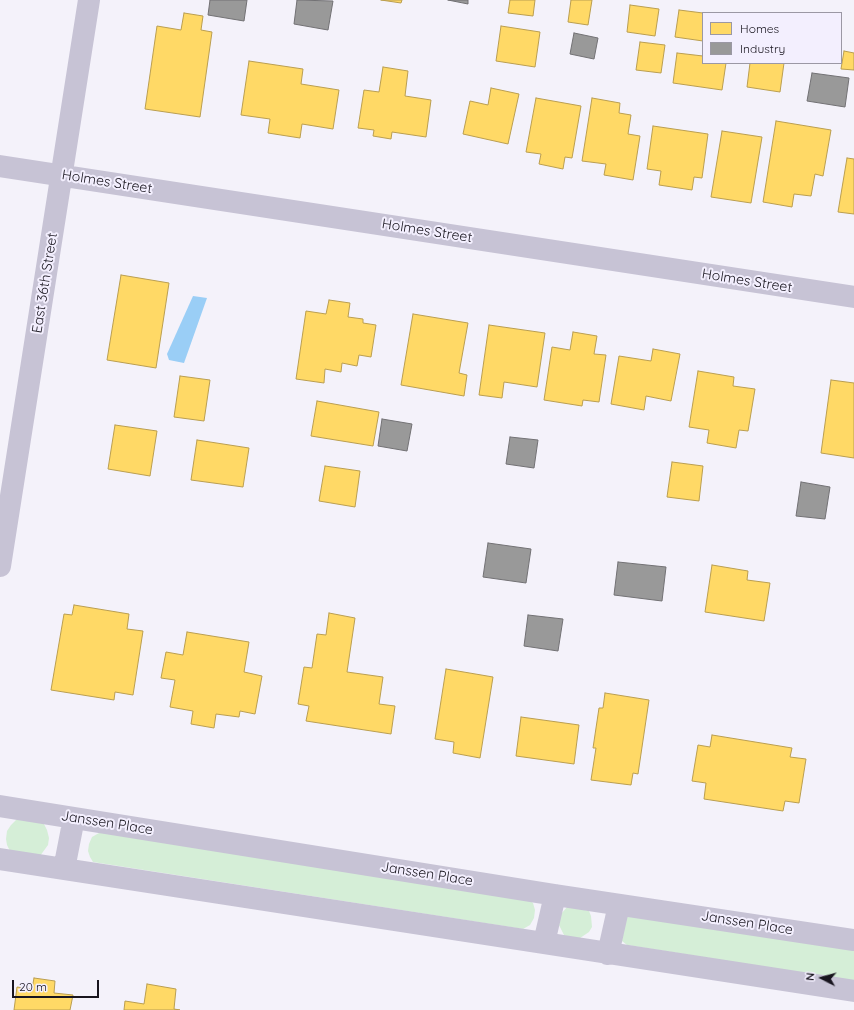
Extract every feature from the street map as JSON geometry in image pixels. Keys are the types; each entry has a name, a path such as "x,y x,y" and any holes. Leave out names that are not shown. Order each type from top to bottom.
{"street":[{"name":"East 36th Street","path":"0,566 89,0"},
{"name":"Holmes Street","path":"0,166 854,297"},
{"name":"Janssen Place","path":"0,806 555,895 854,940"},
{"path":"64,869 74,818"},
{"path":"0,859 854,991"},
{"path":"544,943 555,895"},
{"path":"608,954 619,905"}],"green space":[{"path":"23,817 38,819 44,824 47,830 49,838 48,845 40,856 10,851 7,845 7,831 16,820"},
{"path":"106,832 529,899 533,903 535,910 534,918 530,925 523,929 93,862 88,851 92,837 99,833"},
{"path":"568,906 589,911 591,916 592,927 589,932 580,938 564,935 559,925 561,914"},
{"path":"629,915 854,946 854,981 627,945 622,941 623,920"}],"water":[{"path":"193,296 207,298 184,363 169,360 167,354"}],"building: Homes":[{"path":"381,0 402,0 401,3"},
{"path":"510,0 535,0 533,16 508,13"},
{"path":"571,0 592,0 588,25 568,22"},
{"path":"630,5 659,9 655,36 627,32"},
{"path":"679,10 702,13 702,41 675,37"},
{"path":"184,13 203,16 201,30 212,32 200,117 145,109 157,26 181,30"},
{"path":"501,26 540,32 535,67 496,61"},
{"path":"640,42 665,45 661,73 636,70"},
{"path":"844,51 854,53 854,70 841,69"},
{"path":"677,53 702,56 702,64 726,64 722,90 673,83"},
{"path":"249,61 303,69 301,84 339,90 333,129 302,124 300,138 268,133 270,119 241,115"},
{"path":"750,64 784,64 780,92 747,87"},
{"path":"383,67 408,71 405,96 431,100 426,137 392,132 391,139 373,136 374,130 358,128 364,90 379,92"},
{"path":"491,88 519,94 508,144 463,134 470,101 488,105"},
{"path":"536,98 581,106 572,158 565,157 563,169 539,164 541,154 526,152"},
{"path":"592,98 620,103 619,113 631,115 628,134 640,136 633,180 604,175 606,164 582,161"},
{"path":"776,121 831,130 823,176 815,174 811,196 794,194 792,207 763,202"},
{"path":"653,126 708,134 702,178 694,177 692,190 659,185 661,171 647,169"},
{"path":"722,131 762,137 751,203 711,197"},
{"path":"847,158 854,159 854,214 838,212"},
{"path":"121,275 169,283 156,368 107,360"},
{"path":"329,300 350,303 348,317 363,319 363,323 376,325 371,357 359,355 357,366 342,363 341,372 325,369 324,383 296,379 306,311 326,314"},
{"path":"413,314 468,323 459,373 467,375 464,396 401,385"},
{"path":"489,325 545,333 537,387 504,382 502,398 479,395"},
{"path":"573,332 597,336 594,354 606,355 599,402 583,400 582,406 544,400 552,347 570,350"},
{"path":"653,349 680,354 671,401 646,396 644,410 611,404 619,356 651,361"},
{"path":"698,371 734,377 733,386 755,389 748,431 739,430 736,448 707,443 709,430 689,427"},
{"path":"180,376 210,380 204,421 174,417"},
{"path":"831,380 854,383 854,458 821,453"},
{"path":"317,401 379,412 373,446 311,436"},
{"path":"115,425 157,431 150,476 108,469"},
{"path":"197,440 249,448 243,487 191,480"},
{"path":"672,462 703,466 699,501 667,497"},
{"path":"325,466 360,471 355,507 319,501"},
{"path":"712,565 748,571 747,580 770,583 764,621 705,612"},
{"path":"74,605 129,614 127,629 143,631 133,695 115,692 114,700 51,690 64,614 72,615"},
{"path":"329,613 355,618 347,672 383,677 379,704 395,706 391,734 306,721 309,706 298,704 304,667 312,668 317,634 326,635"},
{"path":"187,632 249,642 244,672 262,676 255,714 240,711 239,717 216,714 214,728 191,724 193,711 170,707 175,680 161,678 166,652 183,655"},
{"path":"446,669 493,677 480,758 453,753 454,742 435,739"},
{"path":"605,693 649,700 638,774 633,773 631,785 591,780 596,748 593,748 599,708 603,708"},
{"path":"521,717 579,725 574,764 516,756"},
{"path":"712,735 792,748 790,757 806,759 799,803 785,801 783,811 704,799 706,783 692,781 698,745 710,747"},
{"path":"34,978 55,981 54,993 73,995 70,1010 14,1010 17,987 32,989"},
{"path":"147,984 176,989 174,1009 180,1010 124,1010 125,1001 144,1004"}],"building: Industry":[{"path":"210,0 247,0 244,21 208,15"},
{"path":"297,0 333,1 328,30 294,24"},
{"path":"448,0 468,0 468,4"},
{"path":"574,33 598,38 594,59 570,54"},
{"path":"812,73 849,78 845,107 807,101"},
{"path":"382,419 412,424 407,451 378,446"},
{"path":"510,437 538,440 534,468 506,464"},
{"path":"801,482 830,487 825,519 796,516"},
{"path":"488,543 531,549 526,583 483,577"},
{"path":"618,562 666,567 662,601 614,595"},
{"path":"528,615 563,619 558,651 524,646"}]}
